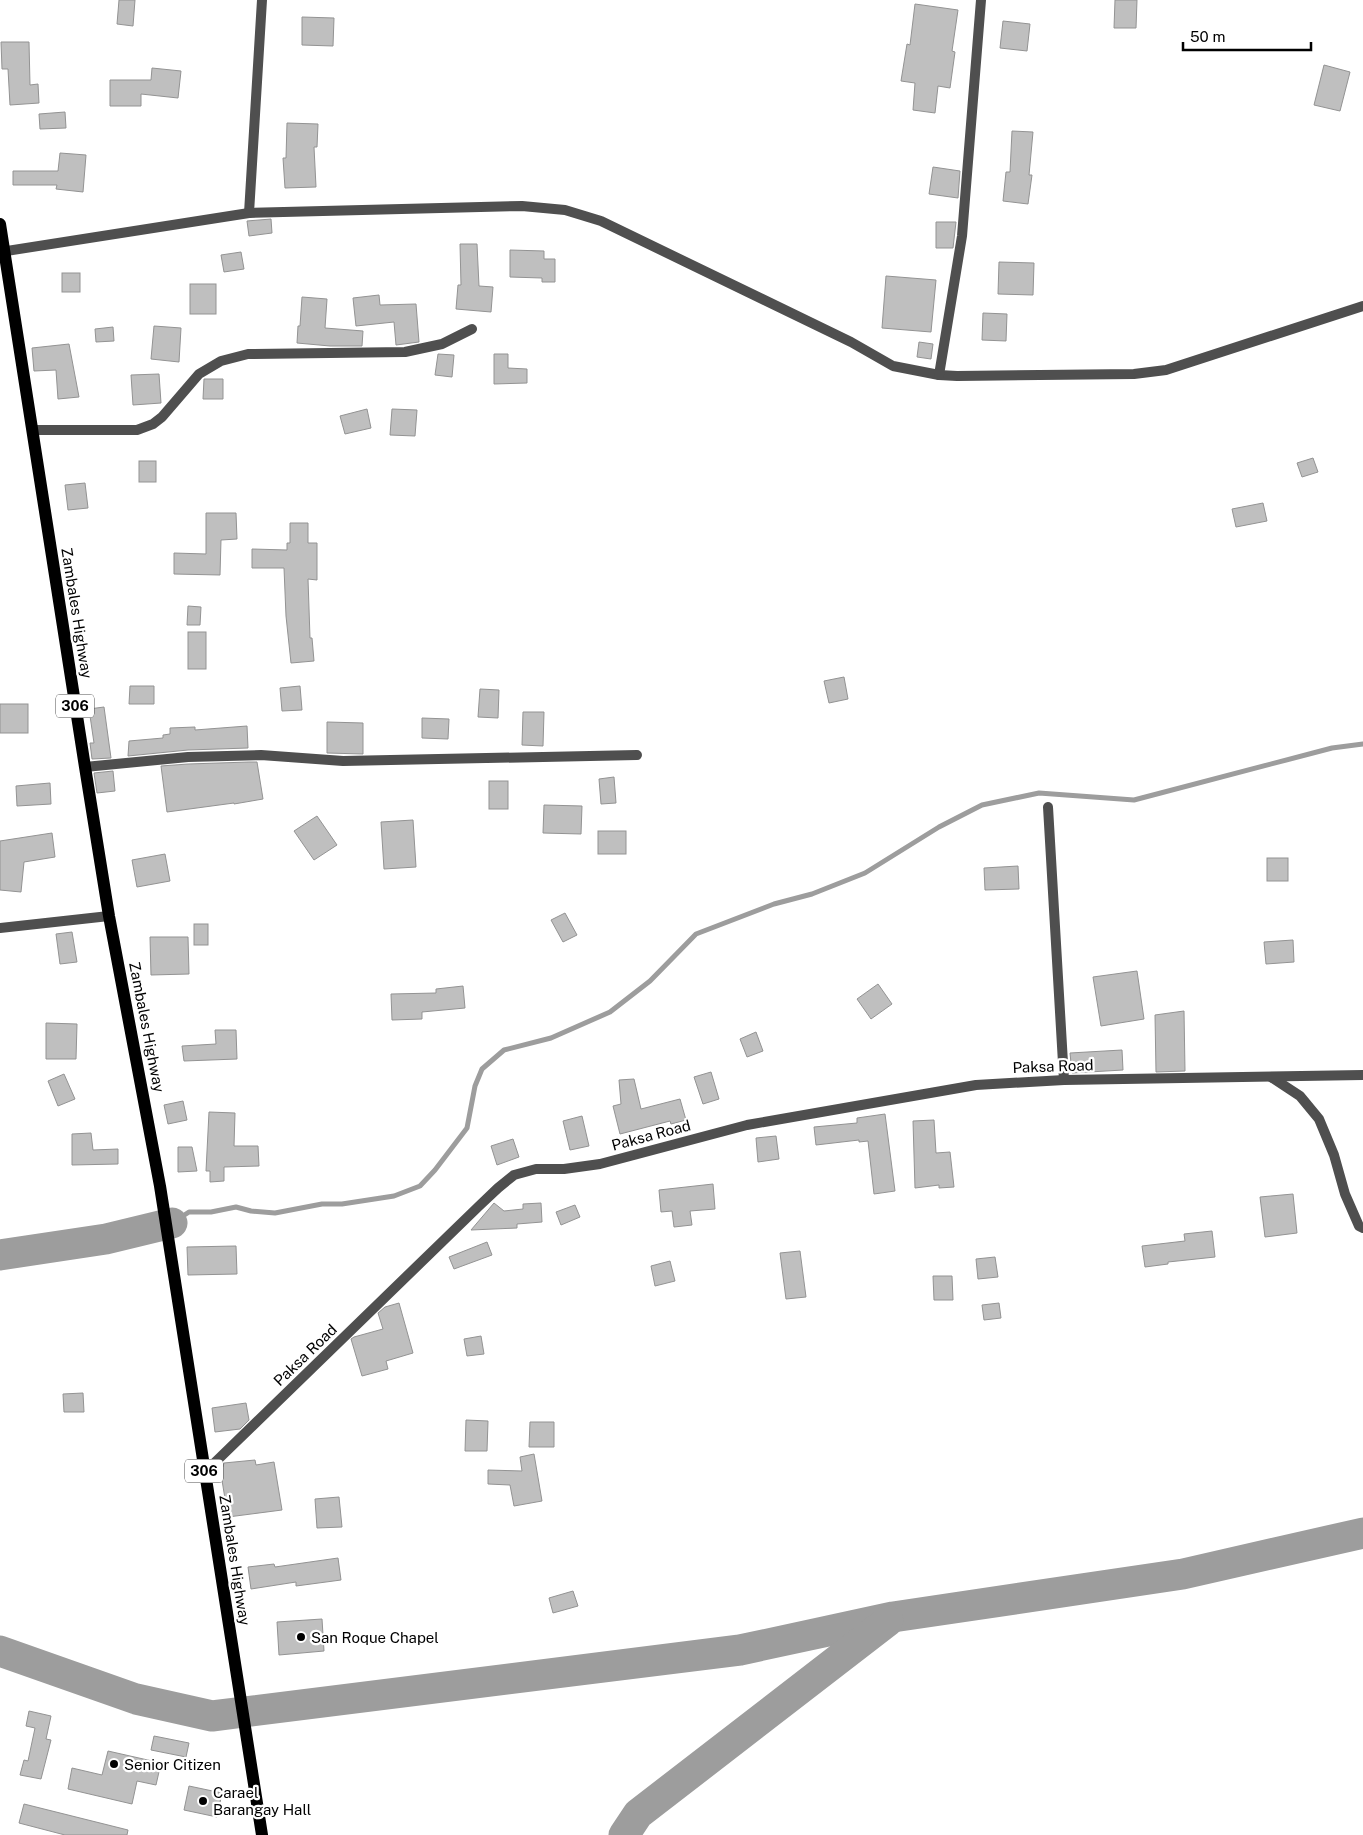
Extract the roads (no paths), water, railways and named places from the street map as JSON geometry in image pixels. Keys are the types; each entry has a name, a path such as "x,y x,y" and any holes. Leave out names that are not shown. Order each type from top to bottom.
{"main road":[{"name":"Zambales Highway","path":"0,224 2,252 85,767 110,916 160,1186 262,1835"}],"street":[{"path":"249,213 262,0"},
{"path":"939,375 962,236 981,0"},
{"path":"2,252 249,213 522,206 565,210 601,221 850,342 892,366 939,375 985,377 1134,374 1166,370 1363,306"},
{"path":"32,430 138,430 153,424 162,417 199,374 221,361 248,354 405,352 442,344 472,330"},
{"path":"85,767 188,757 261,755 343,761 636,755"},
{"path":"1048,807 1064,1080"},
{"path":"0,928 110,916"},
{"name":"Paksa Road","path":"204,1473 479,1206 514,1176 536,1169 564,1169 600,1164 747,1125 976,1085 1064,1080 1363,1075"},
{"path":"1271,1077 1300,1096 1319,1120 1334,1155 1345,1194 1359,1226 1363,1228"}],"waterway":[{"path":"172,1223 189,1212 211,1212 236,1207 251,1211 275,1213 322,1204 342,1204 394,1196 420,1186 435,1170 467,1128 475,1086 482,1069 504,1050 551,1038 610,1012 650,981 696,934 774,904 812,894 865,873 939,827 982,805 1039,793 1134,800 1332,748 1363,744"},
{"path":"0,1255 106,1239 172,1223"},
{"path":"0,1651 136,1699 212,1716 740,1650 893,1617 1183,1574 1363,1533"},
{"path":"624,1835 638,1814 888,1621"}],"place":[{"name":"San Roque Chapel","path":"301,1637"},
{"name":"Senior Citizen","path":"114,1764"},
{"name":"Carael Barangay Hall","path":"203,1801"}]}
